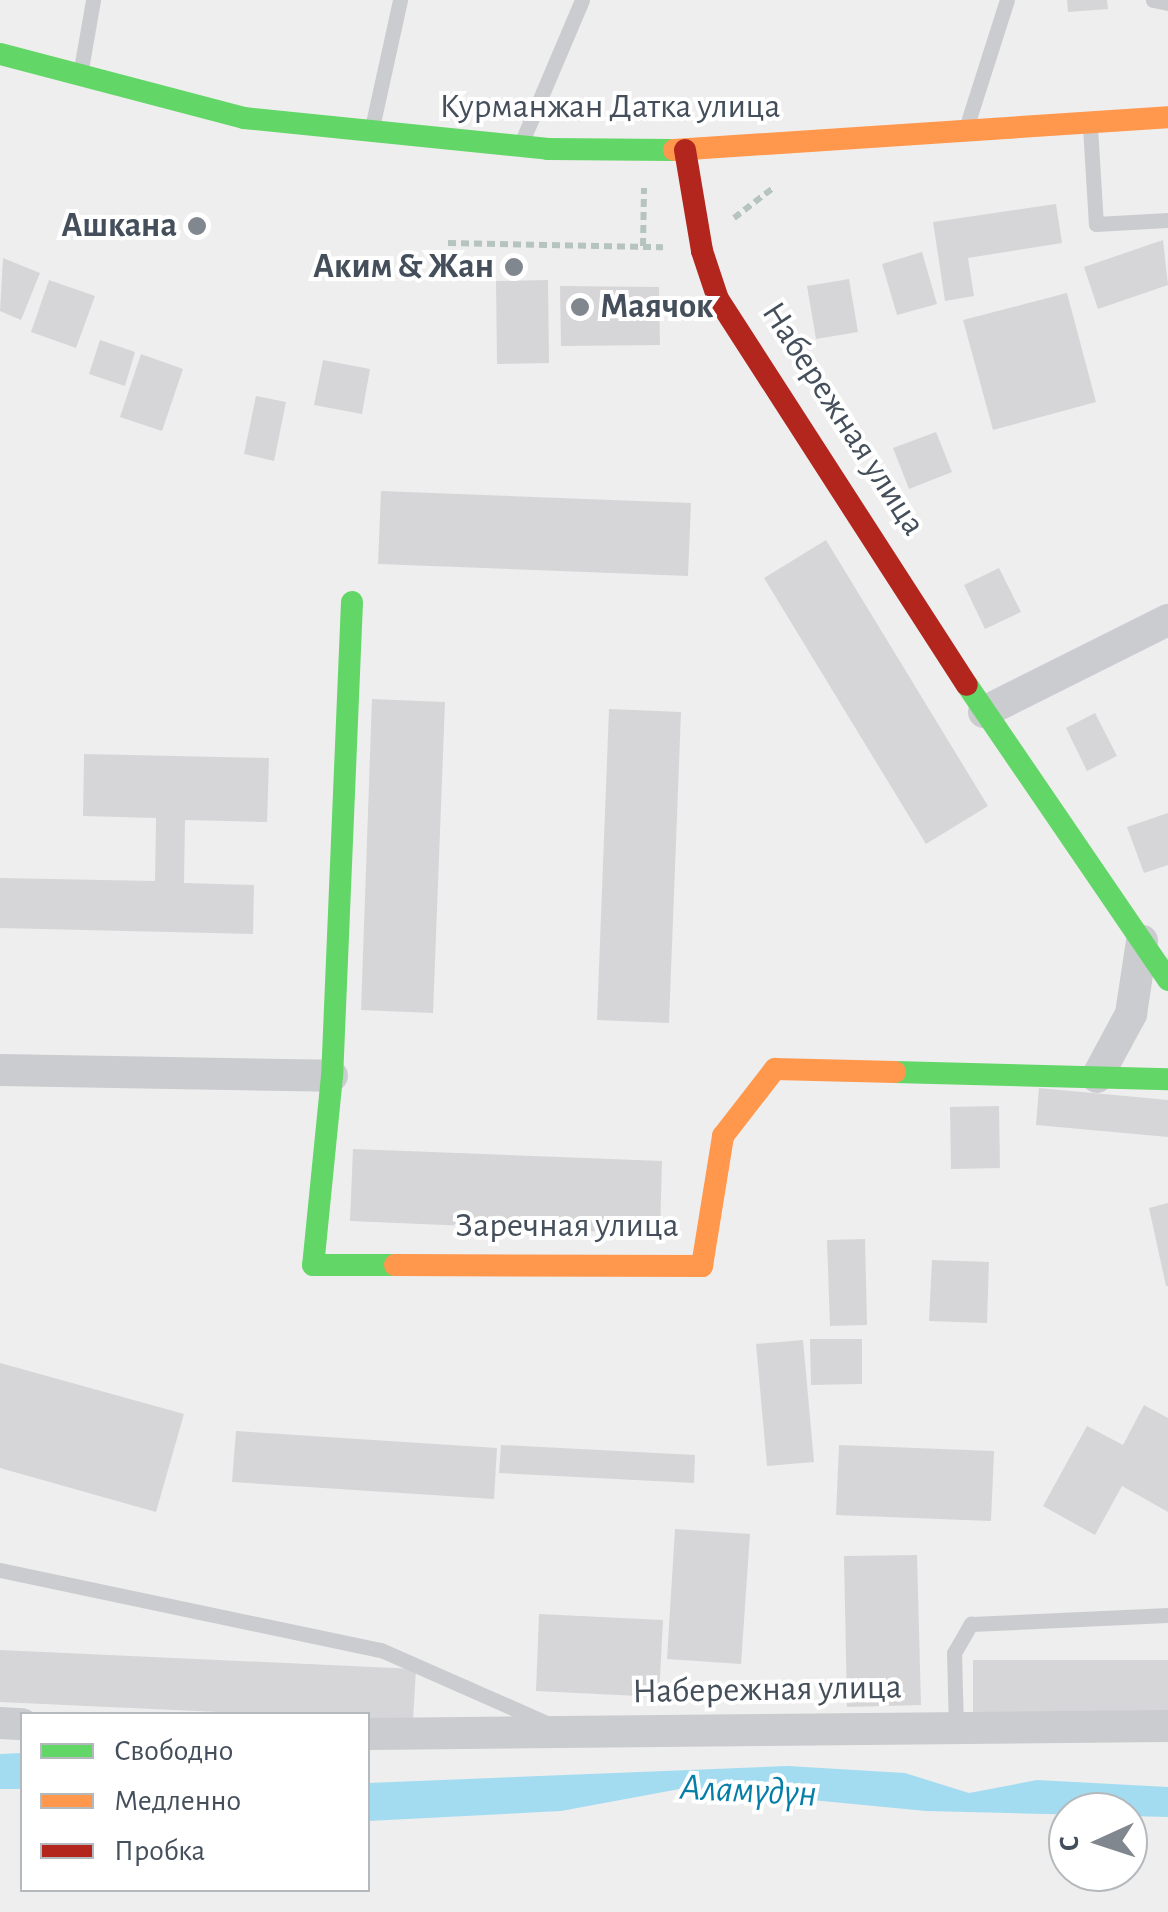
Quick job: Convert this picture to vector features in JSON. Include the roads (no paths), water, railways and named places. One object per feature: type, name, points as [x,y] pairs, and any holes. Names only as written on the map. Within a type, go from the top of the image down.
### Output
[{"type":"street","name":"Курманжан Датка улица","points":[[0,54],[244,118],[520,147],[686,150],[1168,117]]},
{"type":"street","name":"Набережная улица","points":[[686,150],[702,251],[718,298],[984,712],[1168,980]]},
{"type":"street","name":"Заречная улица","points":[[352,602],[332,1076],[313,1265],[702,1266],[723,1136],[775,1069],[1168,1079]]},
{"type":"street","points":[[984,712],[1168,620]]},
{"type":"street","points":[[1097,1077],[1131,1014],[1142,941]]},
{"type":"street","points":[[0,1070],[332,1076]]},
{"type":"street","name":"Набережная улица","points":[[370,1734],[1168,1726]]},
{"type":"lane","points":[[80,78],[93,0]]},
{"type":"lane","points":[[370,134],[400,0]]},
{"type":"lane","points":[[520,147],[582,0]]},
{"type":"lane","points":[[964,132],[1007,0]]},
{"type":"lane","points":[[1153,0],[1168,3]]},
{"type":"lane","points":[[1090,123],[1096,224],[1168,220]]},
{"type":"lane","points":[[0,1570],[381,1650],[523,1708],[563,1732]]},
{"type":"lane","points":[[956,1728],[954,1652],[971,1624],[1168,1615]]},
{"type":"water","points":[[20,1753],[20,1789],[0,1789],[0,1754]]},
{"type":"water","name":"Аламүдүн","points":[[788,1766],[905,1773],[969,1793],[1037,1780],[1168,1787],[1168,1817],[1148,1817],[1148,1792],[1048,1792],[1048,1814],[926,1811],[685,1788],[561,1811],[370,1821],[370,1783]]},
{"type":"place","name":"Ашкана","points":[[197,226]]},
{"type":"place","name":"Аким & Жан","points":[[514,267]]},
{"type":"place","name":"Маячок","points":[[580,307]]}]
